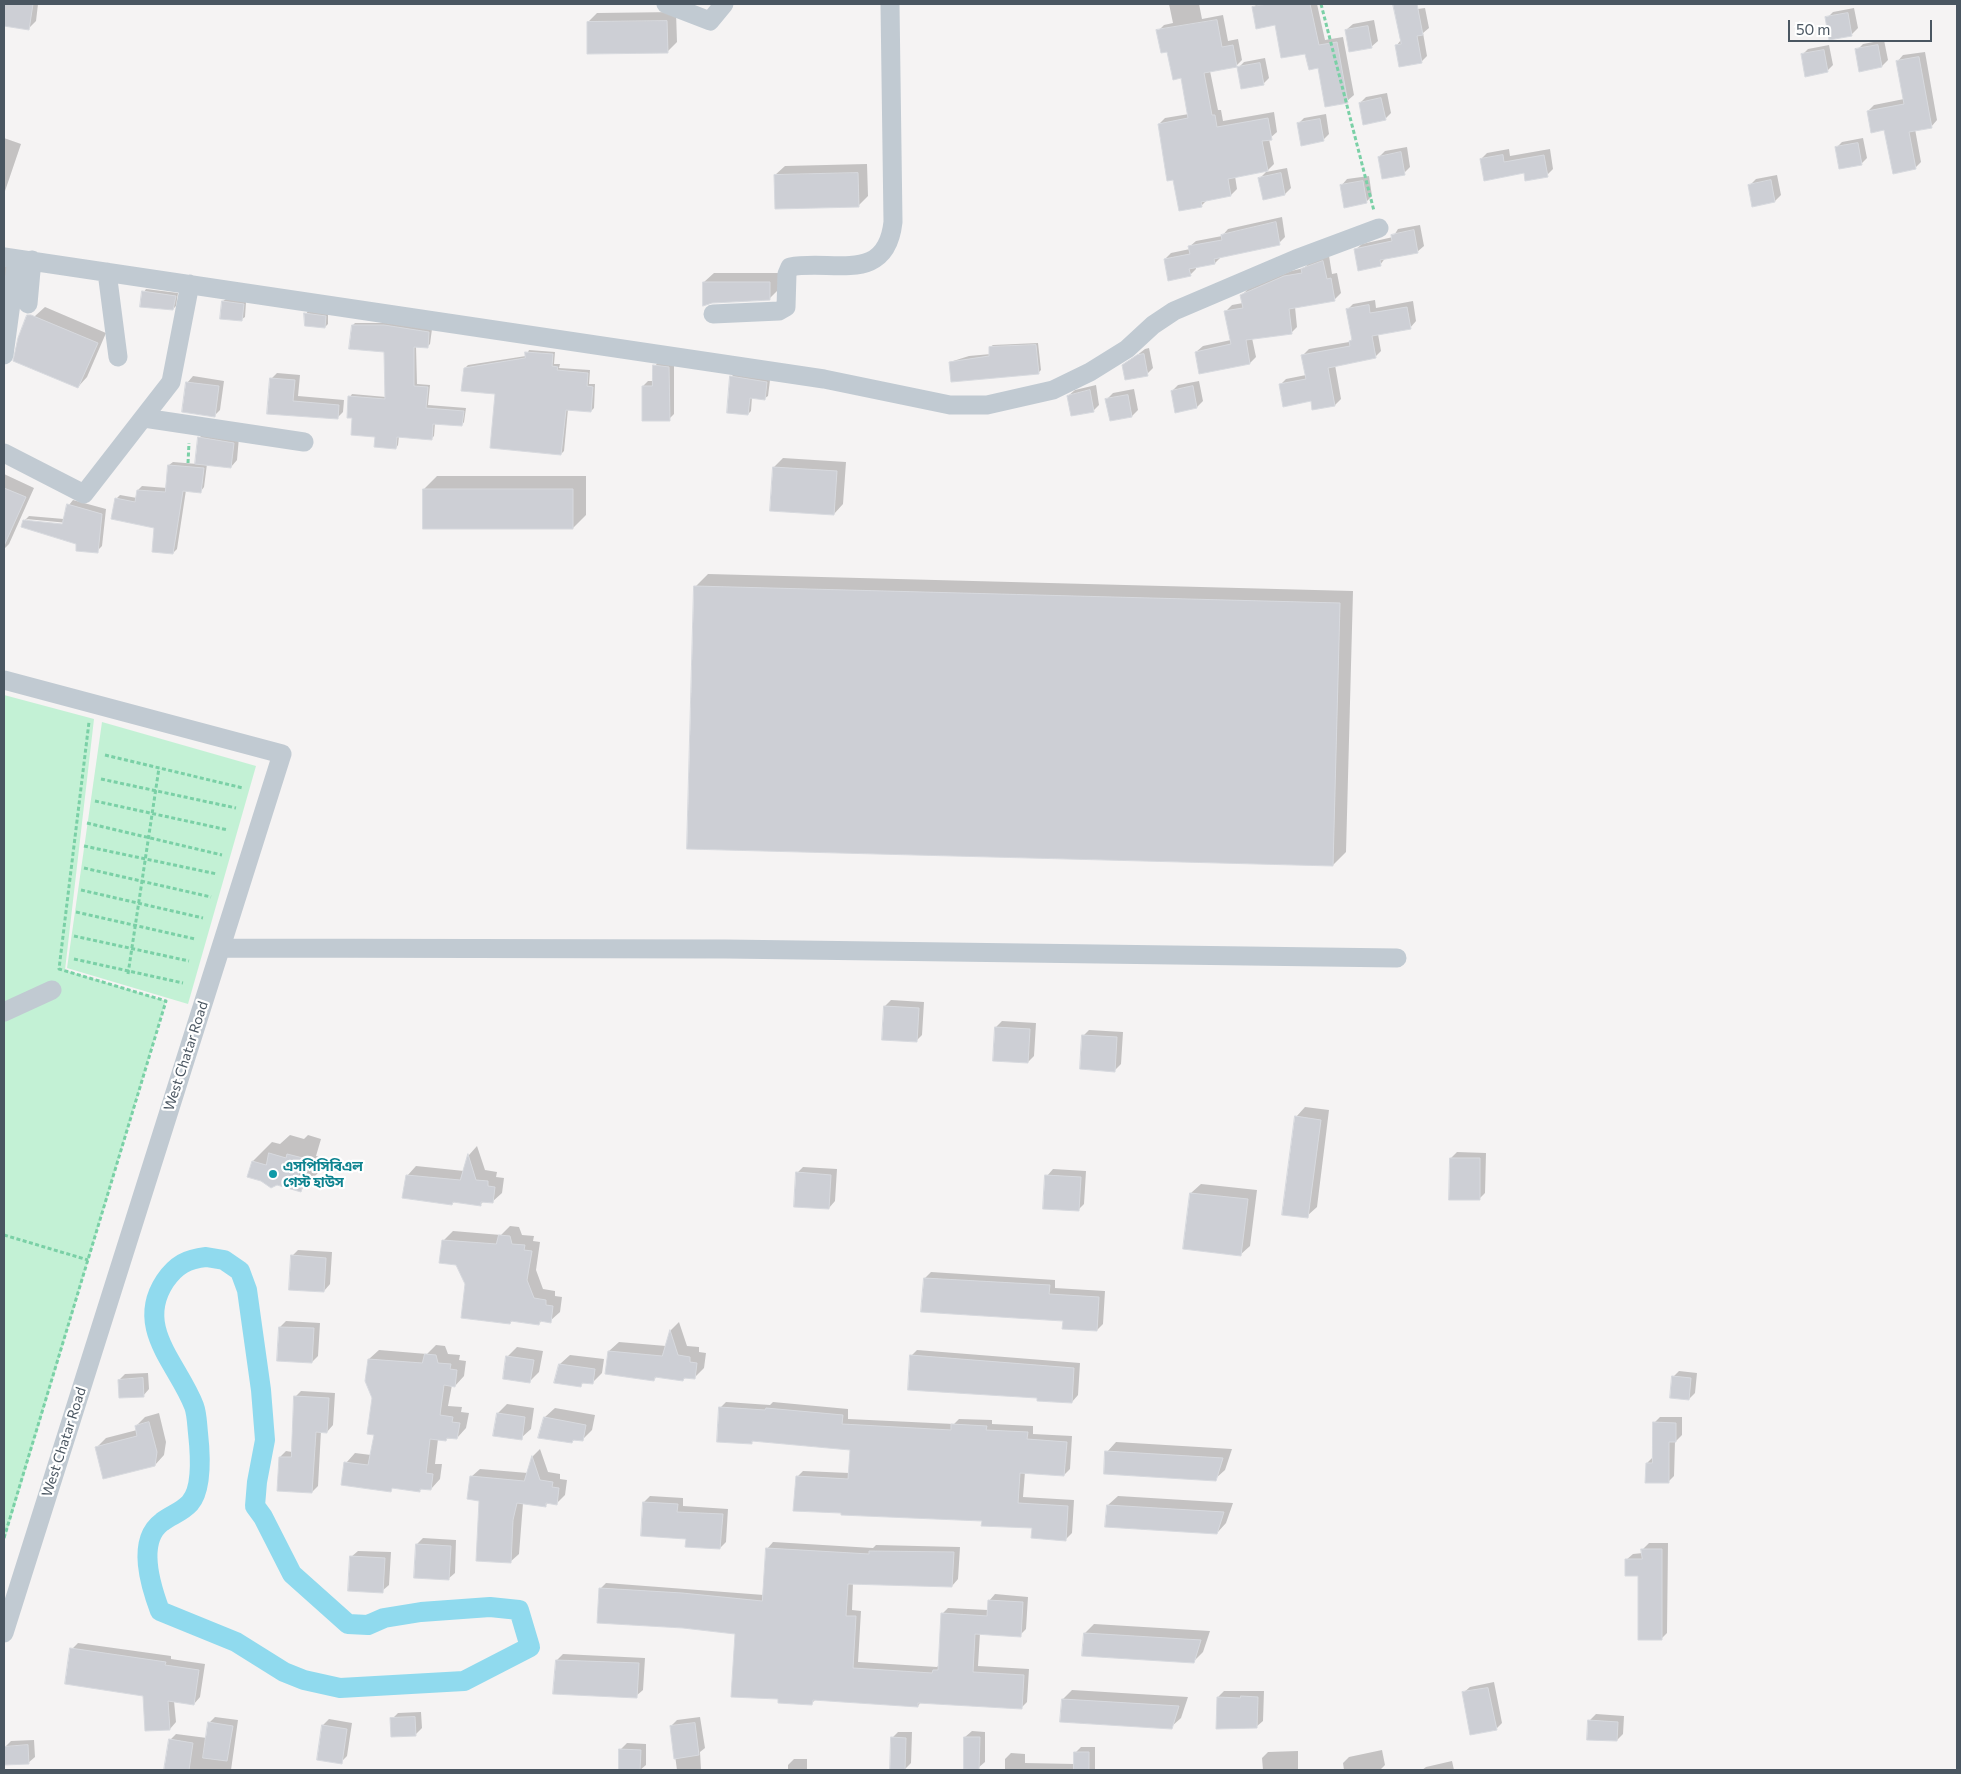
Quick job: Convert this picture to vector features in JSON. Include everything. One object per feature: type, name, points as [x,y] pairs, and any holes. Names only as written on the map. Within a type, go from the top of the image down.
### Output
[{"type":"street","points":[[666,4],[710,21],[724,4]]},
{"type":"street","points":[[713,314],[778,311],[786,307],[787,274],[790,267],[864,264],[883,253],[889,244],[893,222],[890,4]]},
{"type":"street","points":[[17,259],[824,379],[950,405],[987,405],[1053,390],[1090,372],[1127,349],[1153,325],[1174,311],[1296,258],[1378,228]]},
{"type":"street","points":[[17,259],[28,304]]},
{"type":"street","points":[[4,355],[17,259]]},
{"type":"street","points":[[107,272],[118,357]]},
{"type":"street","points":[[4,454],[84,494],[171,382],[190,284]]},
{"type":"street","points":[[144,418],[304,442]]},
{"type":"street","name":"West Chatar Road","points":[[4,680],[282,754],[4,1632]]},
{"type":"street","points":[[221,948],[716,949],[1397,958]]},
{"type":"street","points":[[4,1012],[52,990]]},
{"type":"path","points":[[1321,4],[1378,228]]},
{"type":"path","points":[[4,1538],[166,1000],[59,969],[89,722],[80,719]]},
{"type":"path","points":[[105,755],[243,788]]},
{"type":"path","points":[[128,972],[159,768]]},
{"type":"path","points":[[101,779],[236,808]]},
{"type":"path","points":[[95,802],[228,830]]},
{"type":"path","points":[[87,822],[222,855]]},
{"type":"path","points":[[84,846],[217,874]]},
{"type":"path","points":[[84,868],[211,896]]},
{"type":"path","points":[[81,890],[203,918]]},
{"type":"path","points":[[76,912],[195,939]]},
{"type":"path","points":[[74,936],[189,961]]},
{"type":"path","points":[[74,959],[184,983]]},
{"type":"path","points":[[4,1235],[88,1260]]},
{"type":"green space","points":[[4,695],[94,719],[65,970],[166,1001],[4,1542]]},
{"type":"green space","points":[[102,722],[256,766],[188,1004],[67,968]]},
{"type":"building","points":[[4,4],[33,4],[29,30],[4,26]]},
{"type":"building","points":[[1268,4],[1310,4],[1319,45],[1337,42],[1348,103],[1325,107],[1318,68],[1309,70],[1305,54],[1281,58],[1275,25],[1256,29],[1252,7]]},
{"type":"building","points":[[1393,4],[1417,4],[1423,35],[1417,36],[1422,63],[1399,67],[1395,45],[1401,44]]},
{"type":"building","points":[[1848,13],[1852,36],[1829,40],[1825,17]]},
{"type":"building","points":[[1217,20],[1222,47],[1233,45],[1237,67],[1204,73],[1212,115],[1215,115],[1217,127],[1268,118],[1272,140],[1262,141],[1268,171],[1228,179],[1231,196],[1201,202],[1202,207],[1179,211],[1173,180],[1167,181],[1158,124],[1188,118],[1181,78],[1173,80],[1167,52],[1161,53],[1156,30]]},
{"type":"building","points":[[667,21],[668,53],[587,54],[587,22]]},
{"type":"building","points":[[1368,26],[1372,48],[1349,52],[1345,30]]},
{"type":"building","points":[[1878,45],[1882,67],[1859,72],[1855,49]]},
{"type":"building","points":[[1824,50],[1828,72],[1805,77],[1801,54]]},
{"type":"building","points":[[1919,57],[1932,128],[1909,132],[1916,169],[1893,174],[1884,130],[1871,133],[1867,111],[1904,104],[1896,61]]},
{"type":"building","points":[[1260,63],[1264,85],[1241,89],[1237,67]]},
{"type":"building","points":[[1381,98],[1386,120],[1363,125],[1359,103]]},
{"type":"building","points":[[1320,119],[1324,141],[1301,146],[1297,123]]},
{"type":"building","points":[[1858,143],[1862,165],[1839,169],[1835,147]]},
{"type":"building","points":[[1401,152],[1405,175],[1382,179],[1378,157]]},
{"type":"building","points":[[1503,155],[1504,162],[1544,155],[1548,177],[1525,181],[1524,173],[1484,181],[1480,159]]},
{"type":"building","points":[[858,173],[859,207],[775,209],[774,175]]},
{"type":"building","points":[[1281,173],[1285,195],[1263,200],[1258,178]]},
{"type":"building","points":[[1771,180],[1775,202],[1752,207],[1748,185]]},
{"type":"building","points":[[1363,181],[1367,203],[1344,208],[1340,185]]},
{"type":"building","points":[[1276,222],[1280,245],[1214,259],[1215,264],[1189,269],[1191,276],[1168,281],[1164,259],[1190,254],[1188,246],[1222,240],[1221,235]]},
{"type":"building","points":[[1414,230],[1418,253],[1380,260],[1381,266],[1358,271],[1354,249],[1392,241],[1391,235]]},
{"type":"building","points":[[1323,261],[1327,279],[1331,278],[1335,301],[1289,309],[1292,334],[1246,340],[1250,364],[1199,374],[1195,352],[1231,344],[1224,311],[1243,308],[1240,295],[1284,276],[1302,273],[1301,269]]},
{"type":"building","points":[[703,282],[770,282],[770,300],[712,303],[703,306]]},
{"type":"building","points":[[142,291],[176,296],[173,310],[140,307]]},
{"type":"building","points":[[222,301],[244,304],[242,321],[220,319]]},
{"type":"building","points":[[1369,305],[1370,313],[1407,307],[1411,329],[1372,336],[1376,358],[1328,368],[1335,406],[1312,410],[1311,401],[1283,407],[1279,384],[1306,379],[1301,355],[1350,346],[1349,341],[1352,340],[1346,309]]},
{"type":"building","points":[[304,313],[326,316],[325,328],[305,326]]},
{"type":"building","points":[[27,315],[98,343],[78,388],[13,361],[18,338]]},
{"type":"building","points":[[352,325],[384,325],[429,332],[428,348],[414,347],[414,386],[428,387],[426,408],[464,411],[462,426],[433,424],[432,440],[397,437],[396,449],[374,447],[375,437],[351,435],[352,418],[347,418],[348,396],[385,399],[384,352],[349,349]]},
{"type":"building","points":[[1036,345],[1039,374],[951,382],[949,362],[989,356],[989,347]]},
{"type":"building","points":[[525,352],[553,354],[552,366],[558,367],[557,370],[588,373],[587,386],[593,387],[591,412],[566,410],[561,455],[490,448],[495,394],[461,391],[464,368],[525,358]]},
{"type":"building","points":[[1144,354],[1148,376],[1125,380],[1122,365],[1137,355]]},
{"type":"building","points":[[653,365],[669,367],[670,421],[642,421],[642,386],[652,386]]},
{"type":"building","points":[[730,376],[767,382],[765,400],[750,398],[748,415],[727,413]]},
{"type":"building","points":[[270,378],[295,380],[293,401],[339,405],[338,419],[267,414]]},
{"type":"building","points":[[186,382],[219,386],[215,417],[182,412]]},
{"type":"building","points":[[1193,386],[1197,408],[1175,413],[1171,391]]},
{"type":"building","points":[[1090,390],[1094,412],[1071,416],[1067,396]]},
{"type":"building","points":[[1128,395],[1132,417],[1110,421],[1105,399]]},
{"type":"building","points":[[198,437],[234,443],[231,468],[195,464]]},
{"type":"building","points":[[168,465],[204,468],[201,493],[183,491],[173,554],[152,552],[154,528],[111,519],[115,498],[135,502],[137,490],[165,492]]},
{"type":"building","points":[[773,467],[837,471],[834,515],[770,511]]},
{"type":"building","points":[[4,488],[26,497],[4,546]]},
{"type":"building","points":[[423,489],[573,489],[573,529],[423,529]]},
{"type":"building","points":[[67,504],[102,514],[98,553],[76,551],[76,544],[21,527],[23,520],[62,524]]},
{"type":"building","points":[[694,586],[1340,603],[1333,866],[687,849]]},
{"type":"building","points":[[884,1006],[919,1008],[917,1042],[882,1040]]},
{"type":"building","points":[[995,1027],[1030,1029],[1028,1063],[993,1061]]},
{"type":"building","points":[[1082,1035],[1117,1037],[1115,1072],[1080,1069]]},
{"type":"building","points":[[1295,1116],[1321,1120],[1308,1218],[1282,1215]]},
{"type":"building","name":"এসপিসিবিএল গেস্ট হাউস","points":[[269,1153],[286,1158],[287,1154],[303,1158],[298,1175],[305,1178],[301,1192],[277,1185],[271,1188],[261,1181],[247,1177],[252,1161],[266,1165]]},
{"type":"building","points":[[468,1154],[476,1180],[488,1181],[488,1186],[495,1187],[493,1203],[481,1202],[481,1206],[453,1202],[452,1205],[402,1198],[406,1175],[460,1180]]},
{"type":"building","points":[[1450,1158],[1480,1158],[1480,1200],[1449,1200]]},
{"type":"building","points":[[796,1172],[831,1175],[829,1209],[794,1207]]},
{"type":"building","points":[[1045,1175],[1081,1177],[1079,1211],[1043,1209]]},
{"type":"building","points":[[1190,1193],[1248,1199],[1241,1256],[1183,1249]]},
{"type":"building","points":[[499,1235],[510,1236],[512,1244],[525,1245],[524,1250],[532,1251],[527,1280],[534,1298],[546,1300],[546,1305],[553,1306],[551,1323],[540,1321],[539,1325],[511,1321],[510,1324],[461,1318],[465,1284],[456,1265],[439,1263],[442,1240],[496,1244]]},
{"type":"building","points":[[291,1255],[326,1258],[324,1292],[289,1290]]},
{"type":"building","points":[[924,1278],[1050,1285],[1049,1294],[1099,1297],[1097,1331],[1062,1329],[1063,1321],[921,1312]]},
{"type":"building","points":[[279,1327],[314,1328],[312,1363],[277,1361]]},
{"type":"building","points":[[670,1330],[678,1355],[690,1357],[690,1362],[697,1363],[695,1379],[684,1378],[683,1381],[655,1377],[654,1381],[605,1374],[608,1351],[662,1356]]},
{"type":"building","points":[[425,1354],[436,1355],[438,1363],[451,1364],[450,1369],[457,1370],[455,1387],[444,1385],[440,1415],[453,1417],[452,1422],[460,1423],[457,1439],[447,1438],[446,1441],[430,1439],[426,1473],[433,1474],[431,1490],[420,1489],[420,1492],[392,1488],[391,1492],[341,1485],[344,1462],[368,1465],[374,1435],[367,1434],[372,1398],[365,1381],[368,1359],[422,1363]]},
{"type":"building","points":[[910,1355],[1074,1368],[1072,1403],[1037,1401],[1037,1398],[908,1390]]},
{"type":"building","points":[[506,1356],[534,1360],[530,1383],[503,1379]]},
{"type":"building","points":[[559,1364],[595,1369],[593,1384],[582,1383],[581,1387],[554,1383]]},
{"type":"building","points":[[1672,1376],[1691,1378],[1689,1400],[1670,1398]]},
{"type":"building","points":[[143,1378],[144,1397],[119,1398],[118,1380]]},
{"type":"building","points":[[294,1396],[329,1398],[327,1433],[316,1432],[312,1493],[277,1491],[279,1457],[291,1457]]},
{"type":"building","points":[[719,1407],[765,1410],[766,1408],[843,1415],[842,1424],[951,1430],[951,1424],[987,1426],[986,1430],[1028,1432],[1027,1439],[1067,1442],[1064,1476],[1020,1473],[1018,1503],[1068,1506],[1066,1541],[1031,1538],[1032,1528],[981,1526],[982,1521],[793,1511],[796,1476],[848,1479],[850,1450],[752,1441],[752,1444],[717,1442]]},
{"type":"building","points":[[497,1413],[525,1417],[522,1440],[493,1436]]},
{"type":"building","points":[[544,1417],[586,1425],[583,1441],[573,1440],[572,1443],[538,1438]]},
{"type":"building","points":[[149,1422],[157,1452],[155,1466],[103,1479],[95,1447],[137,1436],[135,1426]]},
{"type":"building","points":[[1653,1422],[1676,1423],[1676,1442],[1669,1442],[1669,1483],[1645,1483],[1646,1463],[1652,1463]]},
{"type":"building","points":[[1105,1451],[1223,1458],[1216,1481],[1104,1474]]},
{"type":"building","points":[[532,1456],[540,1480],[553,1482],[552,1487],[559,1488],[557,1505],[546,1503],[546,1507],[517,1503],[513,1520],[511,1563],[476,1561],[479,1501],[467,1499],[470,1476],[524,1481]]},
{"type":"building","points":[[643,1502],[678,1504],[677,1512],[723,1514],[720,1549],[685,1547],[686,1539],[641,1536]]},
{"type":"building","points":[[1107,1505],[1224,1512],[1217,1534],[1105,1527]]},
{"type":"building","points":[[416,1544],[451,1546],[449,1580],[414,1578]]},
{"type":"building","points":[[766,1548],[869,1554],[869,1551],[954,1552],[952,1587],[848,1584],[846,1616],[856,1616],[853,1668],[932,1673],[933,1670],[938,1670],[941,1613],[987,1616],[988,1600],[1023,1602],[1021,1637],[975,1634],[973,1672],[1024,1675],[1022,1709],[918,1703],[918,1707],[813,1700],[812,1705],[778,1703],[778,1699],[731,1697],[735,1634],[683,1628],[597,1623],[599,1588],[682,1593],[762,1601]]},
{"type":"building","points":[[1641,1549],[1662,1549],[1662,1640],[1638,1640],[1638,1576],[1625,1576],[1625,1559],[1642,1559]]},
{"type":"building","points":[[350,1556],[385,1558],[383,1593],[348,1591]]},
{"type":"building","points":[[1084,1633],[1201,1640],[1194,1663],[1082,1656]]},
{"type":"building","points":[[70,1648],[166,1662],[165,1665],[199,1670],[194,1705],[168,1701],[170,1730],[145,1731],[143,1696],[65,1684]]},
{"type":"building","points":[[556,1660],[639,1663],[637,1698],[553,1694]]},
{"type":"building","points":[[1488,1688],[1497,1730],[1470,1735],[1462,1692]]},
{"type":"building","points":[[1241,1696],[1258,1697],[1257,1728],[1216,1729],[1217,1697],[1240,1698]]},
{"type":"building","points":[[1062,1699],[1179,1706],[1172,1729],[1060,1722]]},
{"type":"building","points":[[415,1717],[416,1736],[391,1737],[390,1718]]},
{"type":"building","points":[[1588,1720],[1618,1722],[1617,1741],[1587,1740]]},
{"type":"building","points":[[208,1722],[233,1726],[227,1761],[203,1758]]},
{"type":"building","points":[[695,1723],[699,1755],[674,1759],[670,1726]]},
{"type":"building","points":[[322,1725],[347,1729],[342,1764],[317,1760]]},
{"type":"building","points":[[891,1737],[906,1738],[905,1770],[890,1770]]},
{"type":"building","points":[[964,1737],[980,1737],[979,1770],[964,1769]]},
{"type":"building","points":[[169,1739],[193,1743],[189,1770],[164,1770]]},
{"type":"building","points":[[28,1745],[29,1764],[4,1765],[4,1747]]},
{"type":"building","points":[[619,1749],[641,1750],[640,1770],[619,1770]]},
{"type":"building","points":[[1074,1752],[1089,1752],[1089,1770],[1074,1770]]},
{"type":"waterway","points":[[206,1257],[224,1260],[240,1271],[247,1290],[261,1390],[265,1440],[257,1482],[255,1506],[263,1517],[292,1574],[348,1624],[368,1625],[384,1618],[421,1612],[490,1607],[519,1610],[530,1647],[464,1681],[340,1688],[304,1680],[284,1672],[236,1642],[160,1611],[148,1565],[149,1541],[154,1530],[162,1522],[184,1509],[190,1503],[197,1488],[200,1459],[195,1409],[187,1390],[162,1345],[156,1330],[154,1314],[157,1298],[169,1275],[182,1264],[193,1259],[206,1257]]},
{"type":"place","name":"এসপিসিবিএল গেস্ট হাউস","points":[[273,1174]]}]
